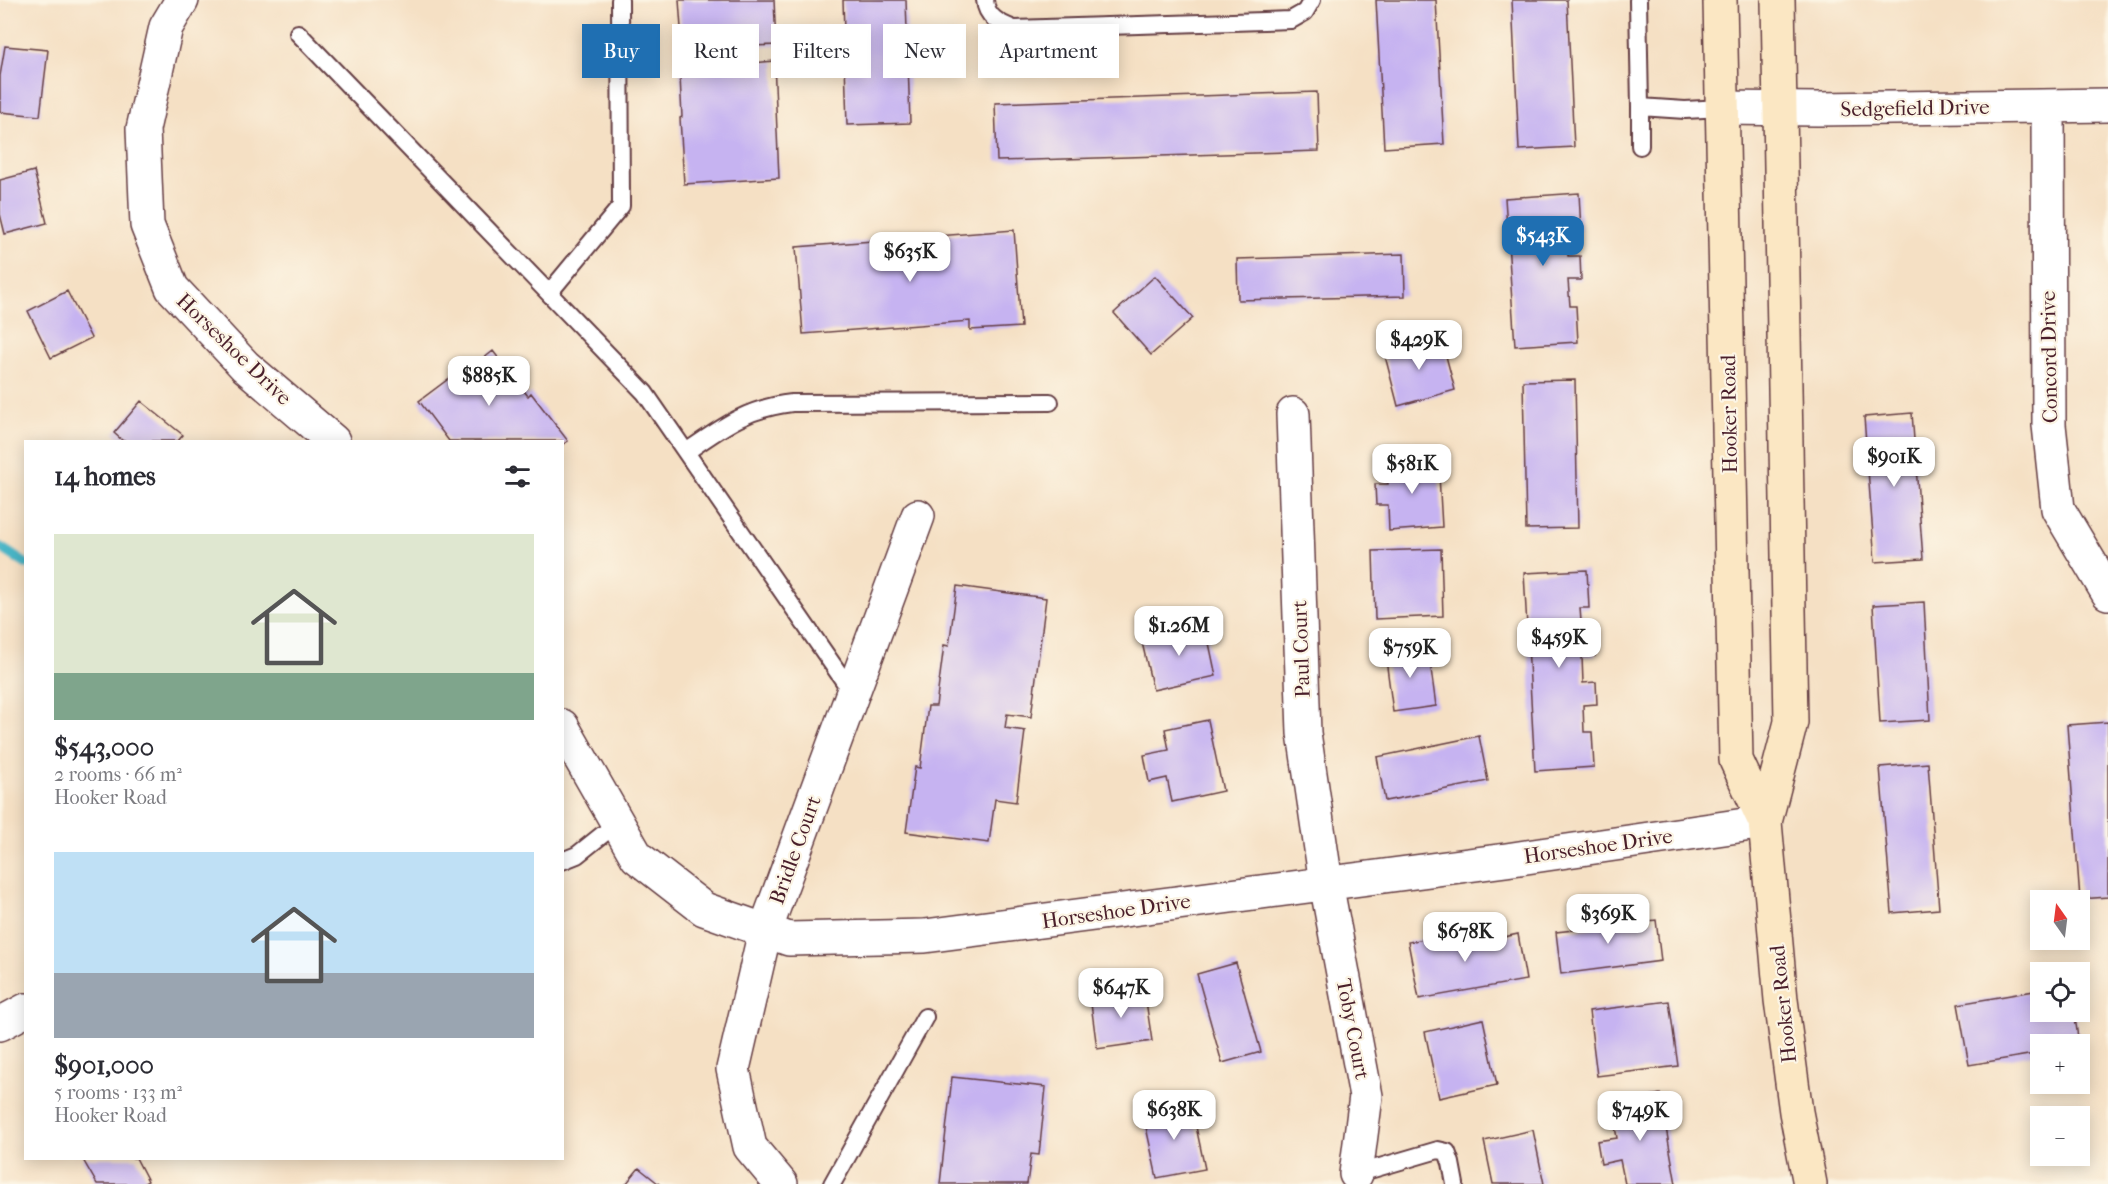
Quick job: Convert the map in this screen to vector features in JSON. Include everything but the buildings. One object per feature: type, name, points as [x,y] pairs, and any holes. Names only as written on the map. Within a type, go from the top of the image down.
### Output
[{"type":"main road","name":"Hooker Road","points":[[1720,0],[1736,760],[1765,822]]},
{"type":"main road","name":"Hooker Road","points":[[1778,0],[1791,722],[1765,822],[1781,1000],[1796,1112],[1810,1184]]},
{"type":"street","name":"Horseshoe Drive","points":[[182,0],[166,27],[143,129],[147,225],[172,288],[245,366],[332,440]]},
{"type":"street","name":"Sedgefield Drive","points":[[1722,108],[1781,110],[2108,105]]},
{"type":"street","name":"Concord Drive","points":[[2048,107],[2049,425],[2058,509],[2108,593]]},
{"type":"street","name":"Paul Court","points":[[1293,414],[1304,733],[1326,884]]},
{"type":"street","name":"Bridle Court","points":[[781,1184],[750,1147],[733,1069],[765,931],[918,516]]},
{"type":"street","name":"Horseshoe Drive","points":[[564,730],[636,857],[704,909],[789,939],[925,936],[1326,884],[1765,822]]},
{"type":"street","name":"Toby Court","points":[[1326,884],[1366,1096],[1356,1174]]},
{"type":"street","points":[[0,1024],[24,1011]]},
{"type":"lane","points":[[549,294],[621,206],[620,0]]},
{"type":"lane","points":[[985,0],[985,5],[996,22],[1014,29],[1291,20],[1305,12],[1312,0]]},
{"type":"lane","points":[[1638,0],[1640,146]]},
{"type":"lane","points":[[298,33],[645,393],[853,694]]},
{"type":"lane","points":[[1640,107],[1685,110],[1722,108]]},
{"type":"lane","points":[[686,452],[720,428],[747,413],[769,405],[1050,402]]},
{"type":"lane","points":[[564,860],[577,855],[617,823]]},
{"type":"lane","points":[[832,1184],[926,1017]]},
{"type":"lane","points":[[1356,1174],[1438,1150],[1447,1152],[1455,1184]]},
{"type":"waterway","points":[[0,547],[24,563]]}]
